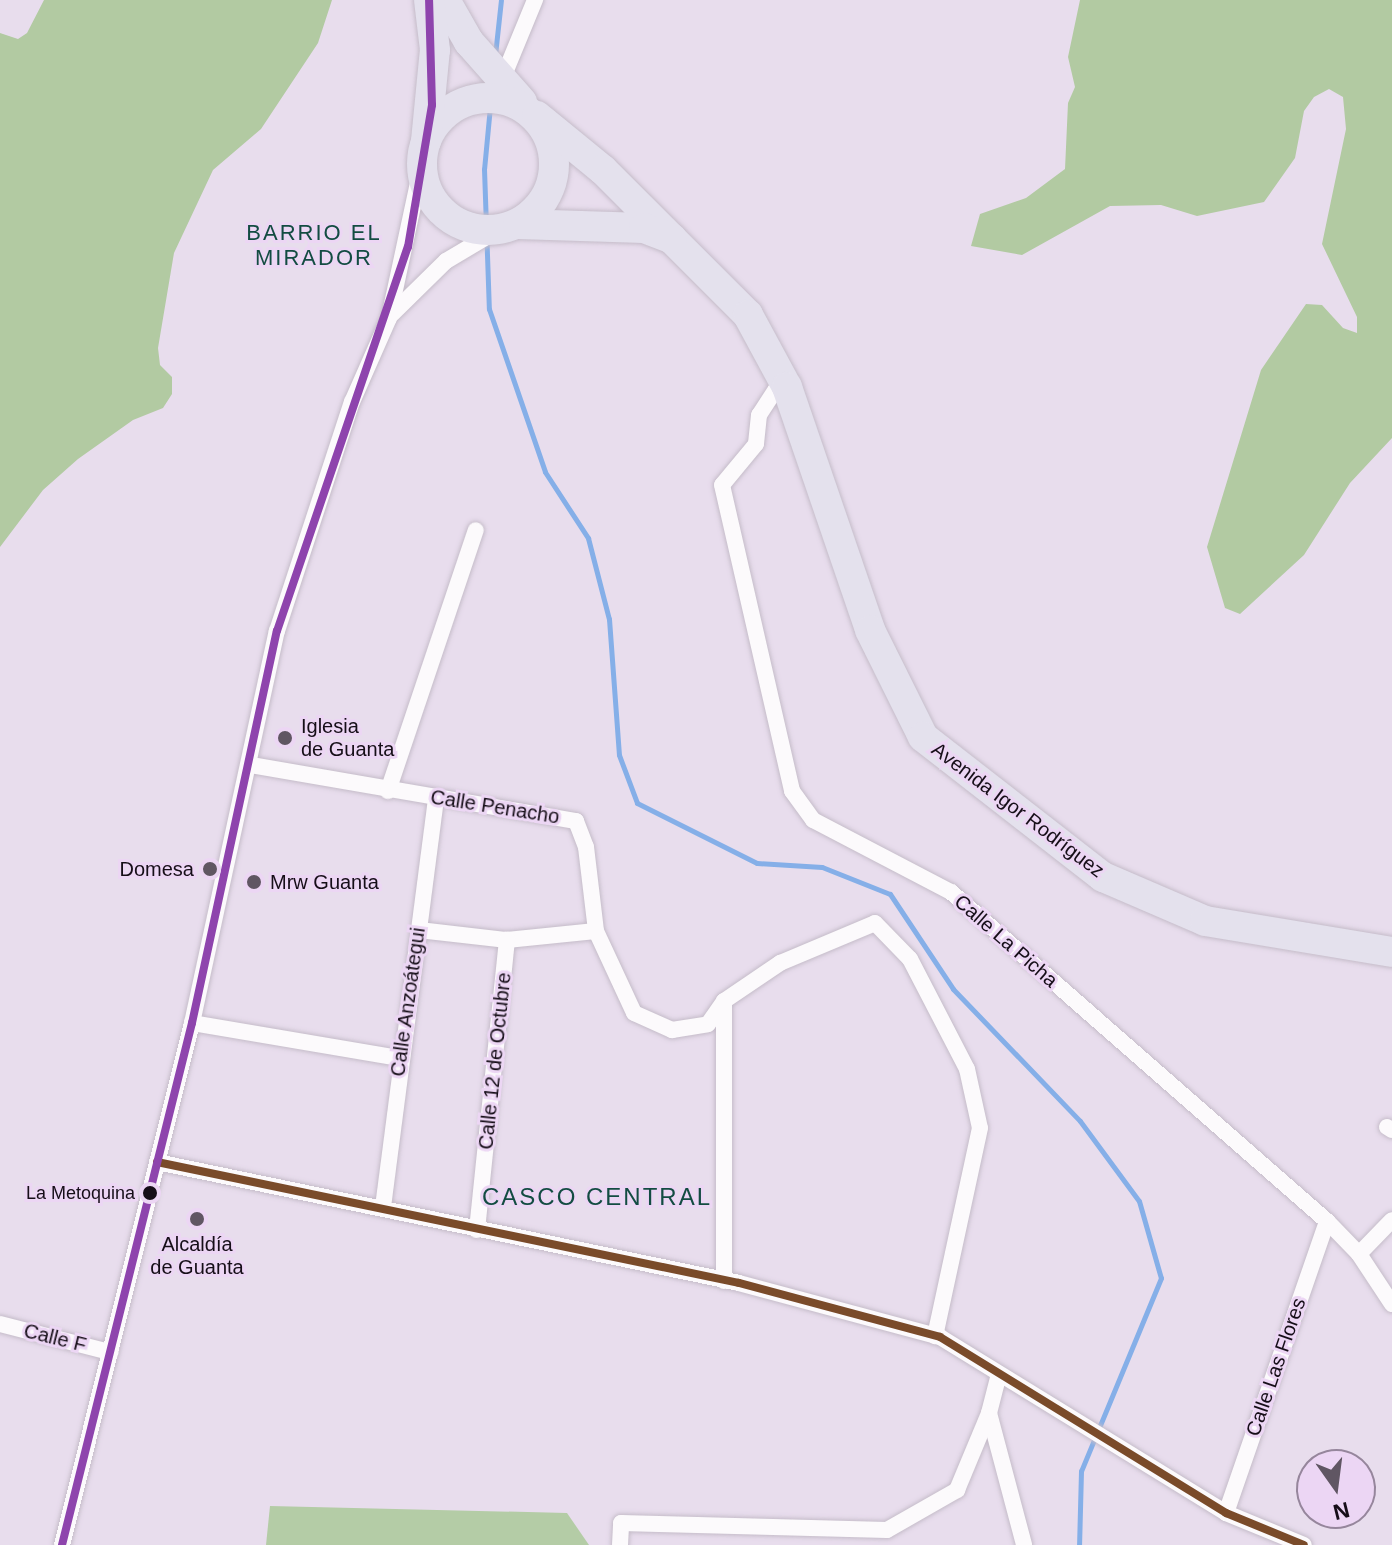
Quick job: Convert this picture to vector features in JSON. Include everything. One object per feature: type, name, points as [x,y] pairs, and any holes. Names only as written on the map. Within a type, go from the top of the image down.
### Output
[{"type":"highway","points":[[429,0],[435,50],[423,160],[433,202],[460,225],[509,227],[552,185],[553,161],[445,0]]},
{"type":"highway","points":[[423,160],[428,135],[440,120],[506,95]]},
{"type":"highway","name":"Avenida Igor Rodríguez","points":[[506,95],[701,263]]},
{"type":"highway","name":"Avenida Igor Rodríguez","points":[[509,227],[644,228],[678,241],[748,315],[787,387],[870,630],[923,737],[1103,877],[1205,921],[1392,952]]},
{"type":"street","points":[[506,95],[535,0]]},
{"type":"street","points":[[62,1545],[192,1023],[251,765],[277,631],[352,402],[389,318],[423,160]]},
{"type":"street","points":[[389,318],[422,282],[509,227]]},
{"type":"street","name":"Calle La Picha","points":[[787,387],[776,389],[759,415],[756,444],[722,485],[792,791],[813,820],[951,892],[1327,1221],[1359,1254],[1392,1304]]},
{"type":"street","points":[[388,791],[476,530]]},
{"type":"street","name":"Calle Penacho","points":[[251,765],[576,821],[586,847],[596,931],[634,1013],[672,1030],[708,1024],[724,1001],[780,963],[875,923],[910,959],[967,1069],[980,1128],[935,1336]]},
{"type":"street","name":"Calle Anzoátegui","points":[[383,1207],[399,1058],[436,799]]},
{"type":"street","points":[[419,930],[507,940],[596,931]]},
{"type":"street","name":"Calle 12 de Octubre","points":[[477,1230],[507,940]]},
{"type":"street","points":[[724,1001],[724,1281]]},
{"type":"street","points":[[192,1023],[399,1058]]},
{"type":"street","points":[[157,1162],[724,1281],[935,1336],[1058,1407],[1226,1513],[1304,1545]]},
{"type":"street","points":[[1359,1254],[1392,1220]]},
{"type":"street","name":"Calle Las Flores","points":[[1226,1513],[1327,1221]]},
{"type":"street","name":"Calle F","points":[[0,1324],[110,1352]]},
{"type":"street","points":[[620,1545],[621,1523],[806,1538],[887,1530],[957,1490],[989,1413],[999,1374]]},
{"type":"street","points":[[989,1413],[1024,1545]]},
{"type":"green space","points":[[44,0],[332,0],[318,43],[261,129],[213,170],[174,253],[158,348],[160,365],[172,377],[172,394],[163,408],[133,420],[78,459],[43,490],[0,547],[0,33],[18,39],[27,33]]},
{"type":"green space","points":[[1080,0],[1392,0],[1392,438],[1350,483],[1304,555],[1240,614],[1225,608],[1207,547],[1261,370],[1306,304],[1322,305],[1343,328],[1357,333],[1357,317],[1322,244],[1346,129],[1343,97],[1329,89],[1314,97],[1304,111],[1295,158],[1264,202],[1197,216],[1161,205],[1110,206],[1022,255],[971,246],[980,214],[1026,198],[1065,169],[1068,103],[1075,87],[1068,57]]},
{"type":"green space","points":[[270,1506],[567,1513],[589,1545],[266,1545]]},
{"type":"waterway","points":[[495,55],[501,0]]},
{"type":"waterway","points":[[492,85],[484,169],[489,309],[545,472],[588,538],[609,619],[619,755],[637,803],[757,863],[822,867],[890,894],[953,989],[1080,1121],[1139,1201],[1161,1278],[1081,1471],[1079,1545]]},
{"type":"transit line","points":[[62,1545],[192,1023],[277,631],[408,247],[432,105],[429,0]]},
{"type":"transit line","points":[[157,1162],[739,1283],[940,1337],[1226,1513],[1304,1545]]},
{"type":"place","name":"Iglesia de Guanta","points":[[285,738]]},
{"type":"place","name":"Domesa","points":[[210,869]]},
{"type":"place","name":"Mrw Guanta","points":[[254,882]]},
{"type":"place","name":"La Metoquina","points":[[150,1193]]},
{"type":"place","name":"Alcaldía de Guanta","points":[[197,1219]]},
{"type":"district","name":"BARRIO EL MIRADOR","points":[[314,244]]},
{"type":"district","name":"CASCO CENTRAL","points":[[597,1197]]}]
